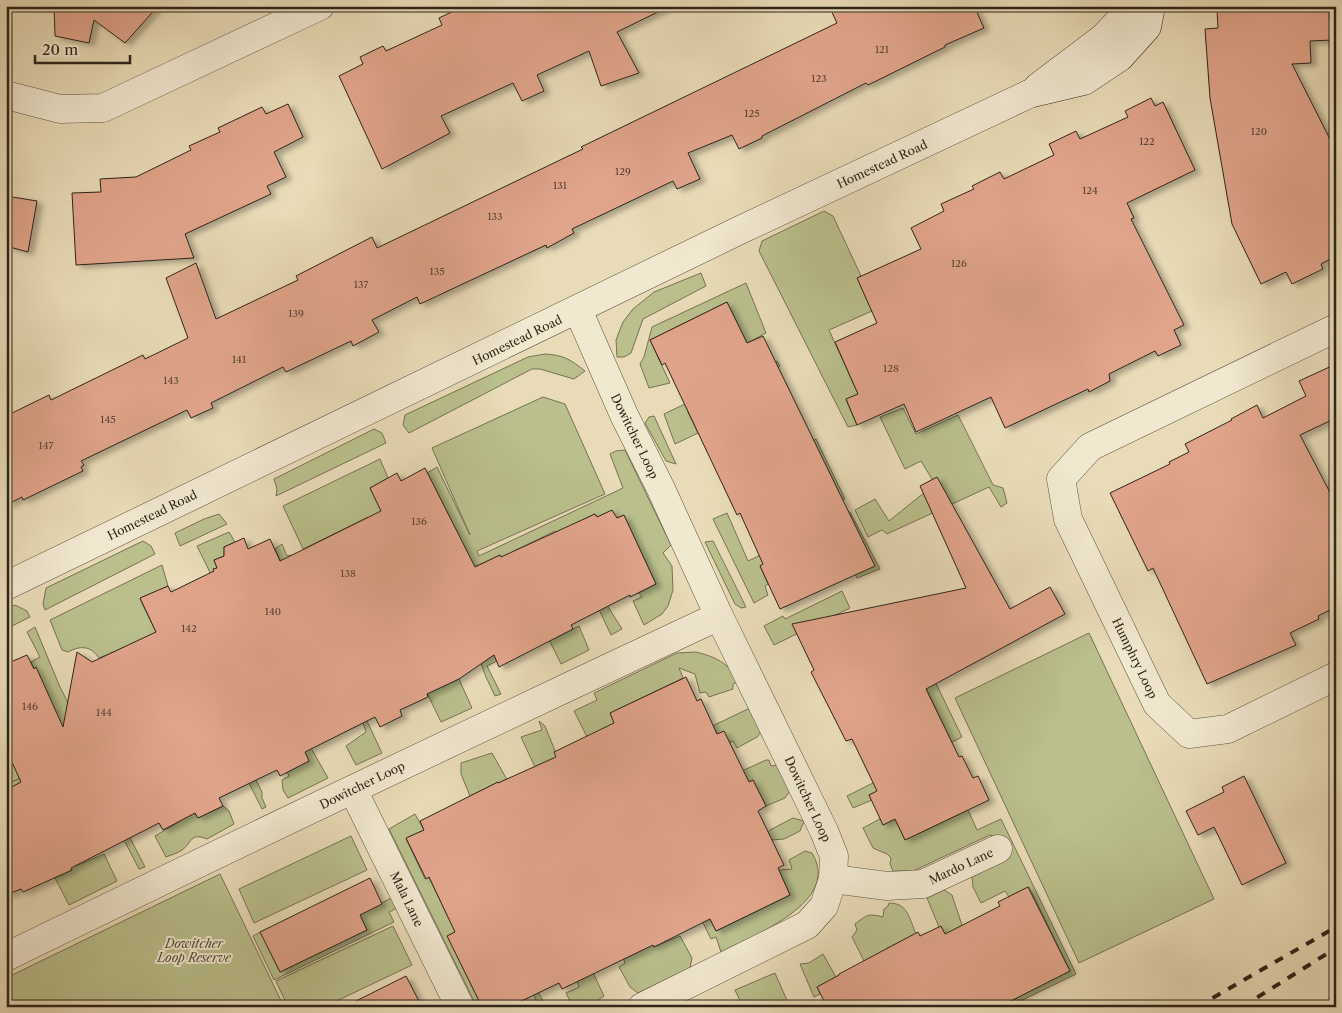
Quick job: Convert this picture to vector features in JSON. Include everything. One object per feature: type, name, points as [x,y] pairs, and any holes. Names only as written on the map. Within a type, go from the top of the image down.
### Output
[{"type":"street","points":[[6,95],[60,108],[102,108],[320,6]]},
{"type":"street","name":"Homestead Road","points":[[6,586],[738,231],[1029,94],[1103,38],[1128,12],[1129,6]]},
{"type":"street","name":"Homestead Road","points":[[1029,94],[1084,81],[1120,57],[1147,27],[1151,6]]},
{"type":"street","name":"Dowitcher Loop","points":[[578,310],[604,372],[677,522],[719,616],[824,831],[834,856],[833,879],[824,906],[807,925],[642,1007]]},
{"type":"street","name":"Humphry Loop","points":[[1336,328],[1090,447],[1062,479],[1068,519],[1157,704],[1189,734],[1228,729],[1336,676]]},
{"type":"street","name":"Dowitcher Loop","points":[[6,957],[203,860],[719,616]]},
{"type":"street","name":"Mala Lane","points":[[353,790],[460,1007]]},
{"type":"street","name":"Mardo Lane","points":[[833,879],[887,886],[923,884],[998,849]]},
{"type":"green space","points":[[824,211],[833,216],[861,276],[857,278],[872,311],[829,330],[858,394],[846,400],[857,425],[848,427],[759,251],[762,241]]},
{"type":"green space","points":[[701,273],[706,286],[643,319],[631,353],[624,357],[617,357],[616,340],[623,322],[633,309],[654,292]]},
{"type":"green space","points":[[746,283],[766,333],[749,342],[761,368],[777,361],[780,366],[688,412],[698,433],[675,444],[664,414],[744,376],[746,341],[727,302],[650,340],[670,383],[649,388],[640,364],[644,357],[652,327]]},
{"type":"green space","points":[[545,354],[567,359],[585,371],[574,379],[540,369],[532,369],[409,433],[403,425],[405,415],[528,357]]},
{"type":"green space","points":[[543,397],[565,404],[605,494],[477,551],[479,556],[623,488],[610,454],[625,450],[671,545],[663,553],[672,566],[673,590],[668,606],[662,614],[644,625],[633,601],[642,597],[639,593],[656,584],[624,516],[617,518],[597,517],[595,514],[574,524],[605,602],[622,629],[611,635],[587,584],[582,586],[555,531],[512,552],[554,639],[579,626],[589,650],[561,664],[535,611],[528,614],[500,555],[457,575],[497,661],[487,666],[501,694],[495,696],[479,658],[431,692],[459,679],[472,708],[441,722],[416,670],[366,719],[382,753],[356,765],[346,746],[366,732],[363,723],[311,748],[328,778],[288,798],[283,790],[282,780],[289,776],[287,772],[309,761],[300,742],[256,780],[266,807],[262,809],[233,751],[193,809],[198,818],[223,806],[229,811],[234,824],[207,839],[201,837],[194,838],[182,850],[166,857],[155,836],[182,820],[118,814],[145,867],[139,869],[120,832],[38,782],[76,866],[104,854],[117,881],[69,905],[55,878],[72,870],[56,836],[23,781],[6,790],[6,785],[23,777],[6,784],[6,749],[68,740],[31,662],[40,657],[27,632],[35,627],[60,687],[88,742],[125,647],[99,658],[93,651],[85,648],[77,648],[68,652],[62,650],[50,620],[162,565],[168,586],[140,599],[185,692],[256,666],[197,546],[229,532],[235,542],[224,547],[224,556],[214,560],[217,568],[214,569],[289,580],[275,549],[282,544],[287,556],[291,555],[329,632],[404,591],[368,517],[303,549],[283,506],[380,459],[388,478],[370,488],[416,580],[468,554],[427,473],[437,467],[470,535],[432,448]]},
{"type":"green space","points":[[903,408],[916,434],[958,415],[993,485],[1003,488],[1007,503],[1001,507],[989,487],[887,534],[882,530],[868,537],[855,510],[875,499],[889,521],[935,484],[921,461],[905,469],[880,417]]},
{"type":"green space","points":[[654,416],[676,464],[666,461],[645,423],[649,417]]},
{"type":"green space","points":[[374,429],[382,433],[386,443],[276,496],[277,489],[274,479]]},
{"type":"green space","points":[[816,439],[845,499],[839,502],[844,515],[850,512],[880,569],[857,578],[833,530],[760,566],[768,584],[765,586],[768,595],[754,603],[713,519],[727,513],[748,561],[771,550],[807,445]]},
{"type":"green space","points":[[219,514],[227,524],[180,546],[175,533]]},
{"type":"green space","points":[[143,541],[151,546],[155,554],[45,610],[43,604],[46,588]]},
{"type":"green space","points":[[713,541],[746,607],[741,608],[735,604],[705,542]]},
{"type":"green space","points":[[842,591],[850,608],[774,645],[764,626],[783,616],[785,619]]},
{"type":"green space","points":[[15,605],[27,611],[30,617],[6,629],[6,609]]},
{"type":"green space","points":[[1089,633],[1214,899],[1079,963],[955,698]]},
{"type":"green space","points":[[695,652],[721,661],[731,670],[738,682],[733,684],[733,689],[709,697],[706,692],[700,693],[695,674],[679,668],[683,678],[610,713],[630,757],[656,753],[750,708],[762,731],[757,737],[737,748],[733,741],[729,743],[715,730],[635,769],[742,771],[769,760],[771,766],[778,765],[790,791],[785,798],[766,806],[753,780],[662,826],[766,834],[793,818],[804,821],[800,831],[784,839],[772,840],[693,882],[716,931],[790,895],[779,870],[792,869],[789,860],[805,851],[812,853],[818,871],[815,887],[805,901],[790,915],[721,952],[716,937],[711,939],[688,892],[609,854],[654,947],[680,936],[692,958],[690,968],[638,993],[630,987],[619,967],[625,963],[622,955],[581,947],[604,996],[588,1007],[573,1007],[566,993],[579,987],[554,906],[538,992],[547,1007],[536,1007],[537,1002],[521,969],[491,915],[448,936],[482,1007],[477,1007],[389,829],[415,814],[424,830],[406,839],[425,879],[429,877],[449,919],[536,862],[498,782],[470,796],[461,774],[461,763],[492,753],[510,785],[550,760],[535,767],[521,737],[542,730],[539,721],[545,726],[567,780],[587,737],[574,711],[597,700],[594,693],[677,653]]},
{"type":"green space","points":[[927,665],[962,737],[933,752],[940,766],[869,795],[872,800],[853,808],[847,796],[881,779],[873,764],[945,728],[919,673]]},
{"type":"green space","points":[[968,810],[977,830],[1001,819],[1076,974],[1008,1007],[994,1007],[939,927],[927,898],[944,890],[952,895],[962,925],[975,952],[1070,971],[1029,887],[1009,897],[1005,891],[981,903],[973,887],[972,877],[1005,859],[996,837],[990,835],[913,871],[893,871],[890,864],[891,858],[887,854],[873,848],[863,828],[880,819],[883,825],[895,819],[905,840]]},
{"type":"green space","points":[[351,836],[367,870],[254,923],[239,889]]},
{"type":"green space","name":"Dowitcher Loop Reserve","points":[[220,874],[284,1007],[6,1007],[6,978]]},
{"type":"green space","points":[[391,898],[397,908],[389,912],[394,922],[274,980],[253,936],[266,929],[268,947],[280,972],[367,930],[360,915]]},
{"type":"green space","points":[[889,903],[900,906],[907,912],[916,934],[887,948],[915,1007],[864,961],[852,937],[857,930],[855,924],[868,916],[883,917],[884,909]]},
{"type":"green space","points":[[393,926],[412,965],[324,1007],[288,1007],[276,981]]},
{"type":"green space","points":[[823,954],[836,977],[817,987],[820,994],[814,997],[800,964],[809,963]]},
{"type":"green space","points":[[775,973],[789,1005],[786,1007],[743,1007],[735,990]]},
{"type":"building","points":[[54,6],[158,6],[125,43],[94,20],[89,43],[55,36]]},
{"type":"building","points":[[464,6],[670,6],[617,32],[639,73],[601,86],[589,51],[537,75],[544,91],[522,101],[513,83],[441,116],[450,133],[382,169],[339,76],[363,64],[360,57],[383,46],[386,51],[442,25],[439,18]]},
{"type":"building","points":[[829,6],[974,6],[984,28],[945,45],[945,47],[868,85],[866,83],[739,149],[732,135],[688,153],[700,179],[677,189],[673,181],[572,229],[574,233],[547,248],[546,245],[420,304],[417,297],[372,320],[379,332],[353,346],[351,341],[286,372],[283,367],[211,403],[213,408],[191,418],[187,410],[81,461],[84,465],[81,467],[83,471],[23,500],[22,497],[6,505],[6,416],[49,395],[51,400],[143,355],[145,359],[188,338],[166,278],[196,263],[216,319],[298,280],[296,276],[372,237],[377,248],[583,149],[581,147],[837,23]]},
{"type":"building","points":[[1276,6],[1329,6],[1332,40],[1310,41],[1311,63],[1292,64],[1336,151],[1336,256],[1321,264],[1323,269],[1292,284],[1286,272],[1261,284],[1232,224],[1210,98],[1205,29],[1218,28],[1217,10]]},
{"type":"building","points":[[1151,98],[1155,106],[1163,102],[1195,170],[1127,203],[1134,218],[1131,219],[1184,325],[1174,330],[1181,345],[1158,356],[1155,351],[1109,374],[1110,381],[1089,392],[1088,389],[1005,428],[991,397],[916,432],[904,404],[857,425],[846,399],[858,394],[835,342],[877,323],[857,278],[921,249],[911,228],[944,211],[941,204],[974,189],[972,186],[1000,172],[1004,179],[1054,155],[1049,144],[1076,131],[1080,139],[1128,117],[1125,111]]},
{"type":"building","points":[[288,104],[303,137],[274,152],[286,177],[267,186],[271,194],[185,234],[194,258],[76,265],[72,193],[101,192],[100,179],[136,177],[191,150],[189,146],[220,132],[218,128],[262,107],[266,114]]},
{"type":"building","points":[[6,196],[37,201],[28,252],[6,246]]},
{"type":"building","points":[[727,302],[747,343],[763,336],[875,566],[780,609],[760,566],[763,564],[740,513],[737,515],[665,363],[662,365],[650,340]]},
{"type":"building","points":[[1336,364],[1336,418],[1300,435],[1336,504],[1336,607],[1318,616],[1319,619],[1290,633],[1296,645],[1207,684],[1153,568],[1148,571],[1110,493],[1170,464],[1169,462],[1189,452],[1185,444],[1257,405],[1263,418],[1306,396],[1299,381]]},
{"type":"building","points":[[425,468],[475,567],[595,514],[597,517],[612,510],[617,518],[624,515],[656,584],[571,625],[573,629],[499,667],[494,655],[459,679],[427,694],[428,697],[400,710],[402,716],[380,727],[375,717],[305,752],[309,761],[280,776],[277,770],[219,798],[223,806],[198,818],[195,813],[163,830],[159,823],[71,868],[72,870],[23,892],[21,889],[6,895],[6,790],[21,782],[6,749],[6,664],[27,655],[34,669],[36,667],[63,727],[77,652],[92,662],[156,632],[140,598],[168,586],[171,592],[214,571],[213,569],[217,568],[214,560],[224,556],[224,547],[244,538],[248,549],[270,539],[280,561],[381,511],[370,488],[397,473],[401,481]]},
{"type":"building","points":[[937,477],[1010,609],[1050,587],[1065,614],[926,689],[959,757],[962,756],[973,778],[978,776],[989,800],[905,840],[895,819],[883,825],[869,795],[877,791],[852,739],[846,741],[811,672],[814,670],[792,624],[966,588],[920,486]]},
{"type":"building","points":[[686,677],[697,701],[701,699],[717,734],[724,731],[749,782],[753,780],[766,806],[758,811],[784,865],[778,868],[790,895],[716,931],[710,919],[562,989],[559,983],[509,1007],[482,1007],[447,936],[455,932],[429,877],[426,879],[406,838],[424,830],[420,821],[498,782],[556,757],[554,752],[614,723],[610,713]]},
{"type":"building","points":[[1244,776],[1286,863],[1242,885],[1214,827],[1198,835],[1186,811],[1224,792],[1222,787]]},
{"type":"building","points":[[370,878],[382,904],[360,915],[367,930],[280,972],[260,932]]},
{"type":"building","points":[[1028,887],[1070,971],[999,1007],[827,1007],[817,987],[918,932],[920,936],[941,926],[945,934],[1000,906],[998,902]]},
{"type":"building","points":[[406,976],[422,1007],[344,1007]]},
{"type":"railway","points":[[1197,1007],[1336,927]]},
{"type":"railway","points":[[1242,1007],[1336,948]]}]
